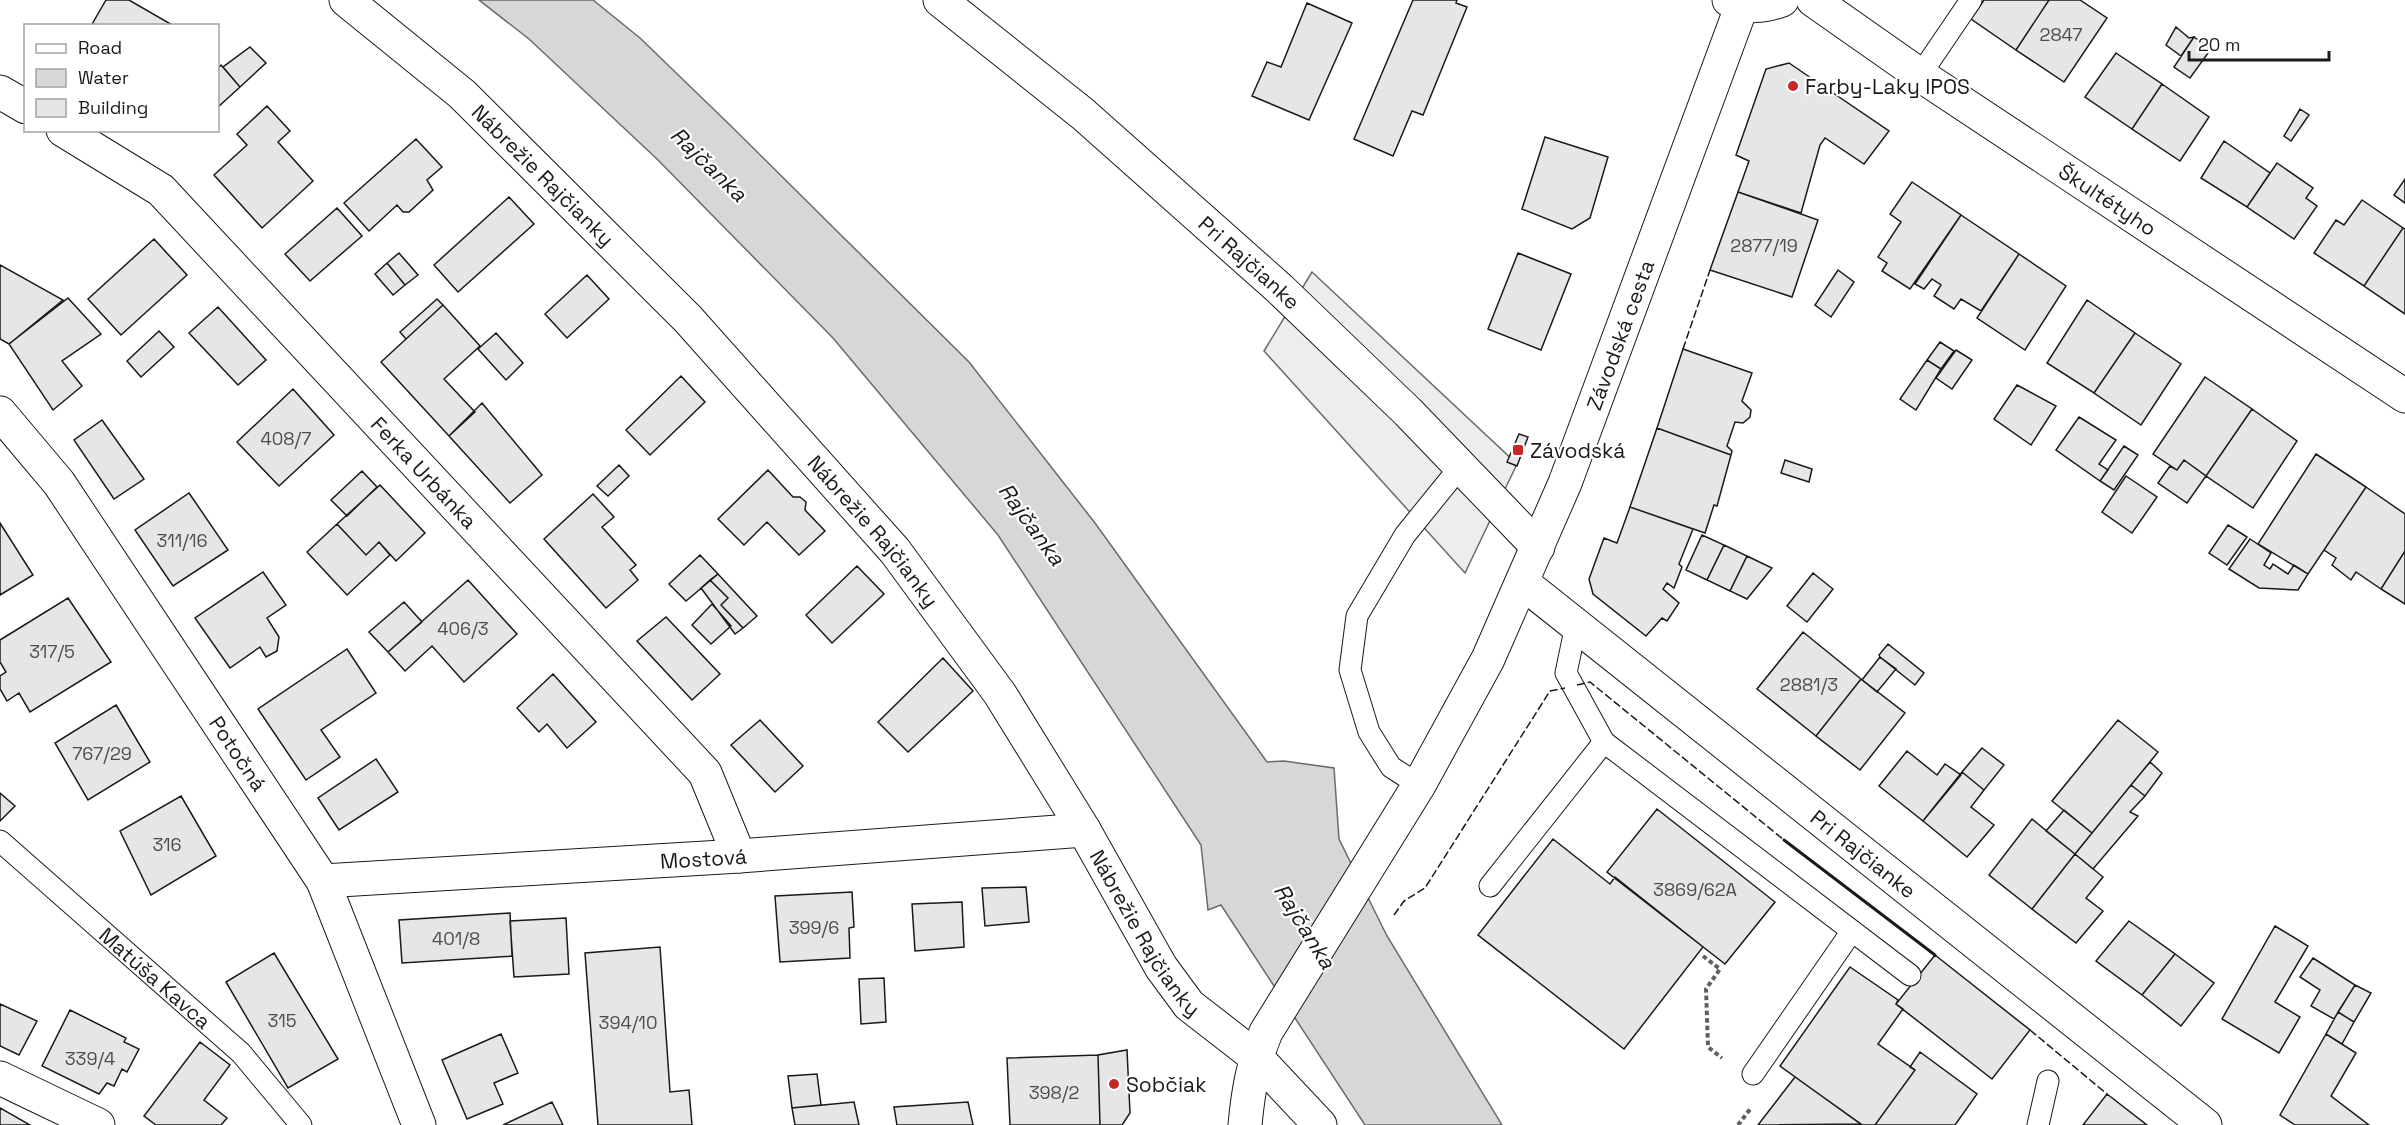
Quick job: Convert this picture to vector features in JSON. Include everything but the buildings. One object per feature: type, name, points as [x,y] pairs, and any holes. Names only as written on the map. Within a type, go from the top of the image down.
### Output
[{"type":"street","name":"Nábrežie Rajčianky","points":[[346,0],[462,94],[680,311],[895,551],[1000,694],[1084,830],[1161,967],[1189,1005],[1261,1045],[1320,1125]]},
{"type":"street","name":"Pri Rajčianke","points":[[940,0],[1083,114],[1271,281],[1538,547]]},
{"type":"street","points":[[1735,3],[1761,6],[1782,0]]},
{"type":"street","name":"Škultétyho","points":[[1813,0],[1920,75],[2405,396]]},
{"type":"street","name":"Závodská cesta","points":[[1245,1125],[1249,1082],[1261,1045],[1419,784],[1488,659],[1523,583],[1581,440],[1735,3]]},
{"type":"street","points":[[0,92],[24,106]]},
{"type":"street","name":"Ferka Urbánka","points":[[66,132],[161,190],[705,773],[739,856]]},
{"type":"street","name":"Potočná","points":[[0,413],[60,483],[323,881],[419,1125]]},
{"type":"street","name":"Pri Rajčianke","points":[[1523,583],[2205,1125]]},
{"type":"street","name":"Mostová","points":[[323,881],[739,856],[1084,830]]},
{"type":"street","points":[[0,1078],[98,1125]]},
{"type":"lane","points":[[1920,75],[1971,0]]},
{"type":"lane","points":[[1419,784],[1391,766],[1369,732],[1350,670],[1357,616],[1405,535],[1460,467]]},
{"type":"lane","points":[[1576,625],[1566,673],[1604,742],[1910,975]]},
{"type":"lane","points":[[1490,886],[1604,742]]},
{"type":"lane","name":"Matúša Kavca","points":[[0,841],[242,1053],[301,1125]]},
{"type":"lane","points":[[1753,1074],[1852,931]]},
{"type":"lane","points":[[2038,1125],[2048,1081]]},
{"type":"path","points":[[1703,956],[1720,969],[1706,989],[1708,1047],[1725,1060]]},
{"type":"path","points":[[1738,1125],[1758,1099]]},
{"type":"shaded area","points":[[1312,272],[1517,464],[1465,573],[1264,351]]},
{"type":"water","name":"Rajčanka","points":[[479,0],[593,0],[640,38],[969,362],[1095,523],[1267,762],[1284,761],[1334,768],[1339,839],[1387,936],[1502,1125],[1365,1125],[1221,905],[1208,910],[1201,845],[998,535],[833,338],[657,159],[529,39]]},
{"type":"fence","points":[[1683,349],[1710,270]]},
{"type":"fence","points":[[1577,685],[1590,682],[1784,840]]},
{"type":"fence","points":[[1394,915],[1404,901],[1425,888],[1550,691],[1565,688]]},
{"type":"fence","points":[[2030,1030],[2107,1094]]},
{"type":"wall","points":[[1784,840],[1935,955]]},
{"type":"place","name":"Farby-Laky IPOS","points":[[1793,86]]},
{"type":"place","name":"Závodská","points":[[1518,450]]},
{"type":"place","name":"Sobčiak","points":[[1114,1084]]}]
